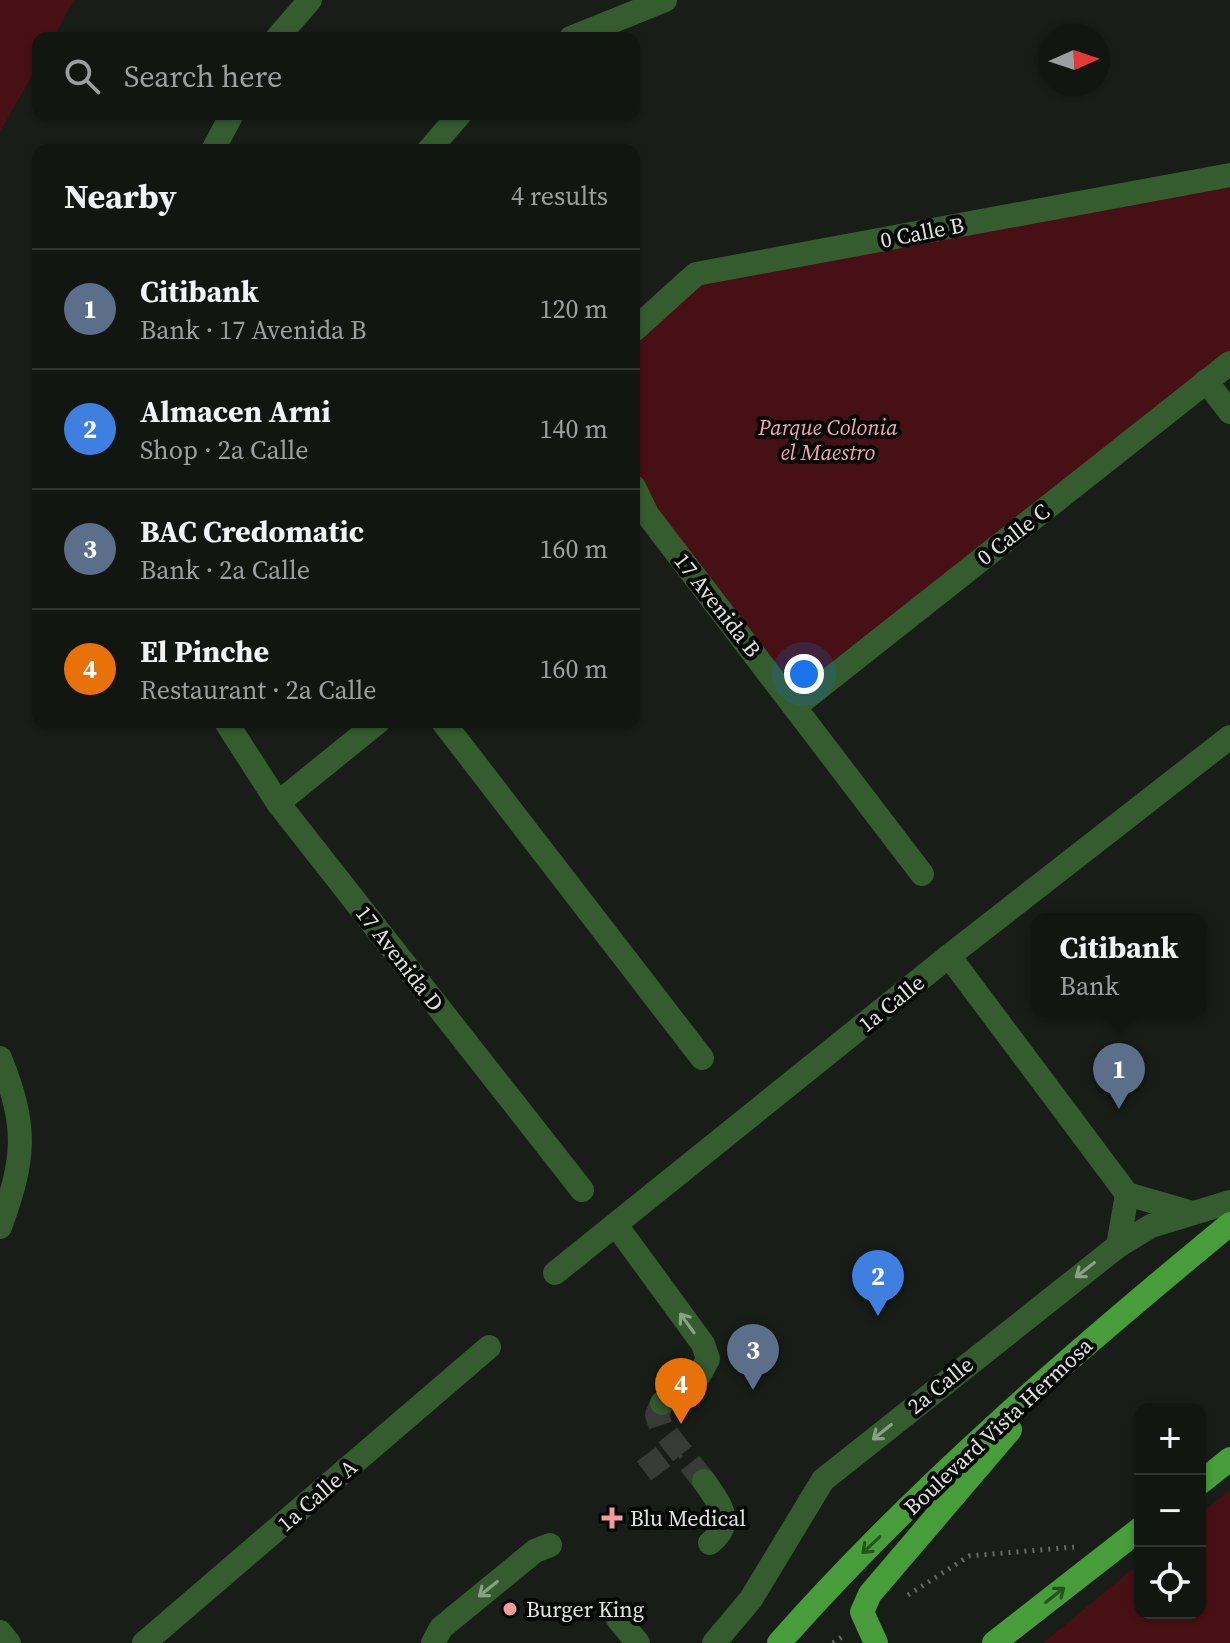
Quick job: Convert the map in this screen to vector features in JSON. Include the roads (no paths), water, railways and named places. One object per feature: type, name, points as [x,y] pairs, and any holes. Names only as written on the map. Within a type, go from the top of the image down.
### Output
[{"type":"main road","name":"Boulevard Vista Hermosa","points":[[779,1643],[841,1573],[1069,1356],[1230,1224]]},
{"type":"main road","points":[[870,1633],[862,1612],[870,1594],[1069,1356]]},
{"type":"main road","points":[[1206,1478],[1230,1459]]},
{"type":"main road","points":[[994,1643],[1134,1534]]},
{"type":"street","points":[[282,32],[310,0]]},
{"type":"street","points":[[586,32],[665,0]]},
{"type":"street","points":[[216,144],[229,120]]},
{"type":"street","points":[[434,144],[455,120]]},
{"type":"street","name":"0 Calle B","points":[[640,325],[696,274],[1230,175]]},
{"type":"street","name":"0 Calle C","points":[[797,705],[1230,363]]},
{"type":"street","points":[[1206,381],[1230,412]]},
{"type":"street","name":"17 Avenida B","points":[[640,519],[797,705],[922,874]]},
{"type":"street","name":"17 Avenida D","points":[[230,728],[278,803],[582,1190]]},
{"type":"street","points":[[278,803],[371,728]]},
{"type":"street","points":[[448,728],[702,1058]]},
{"type":"street","name":"1a Calle","points":[[555,1273],[949,956],[1230,737]]},
{"type":"street","points":[[949,956],[1127,1194],[1189,1212]]},
{"type":"street","points":[[0,1058],[20,1124],[21,1160],[0,1227]]},
{"type":"street","points":[[1118,1246],[1127,1194]]},
{"type":"street","name":"2a Calle","points":[[714,1643],[751,1599],[823,1480],[1118,1246],[1151,1226],[1230,1202]]},
{"type":"street","points":[[616,1225],[703,1344],[708,1359],[700,1374],[662,1403]]},
{"type":"street","name":"1a Calle A","points":[[144,1643],[489,1347]]},
{"type":"street","points":[[704,1481],[722,1507],[726,1520],[720,1534],[710,1543]]},
{"type":"street","points":[[433,1643],[441,1628],[535,1551],[550,1545]]},
{"type":"street","points":[[618,1619],[638,1643]]},
{"type":"street","points":[[0,1632],[9,1643]]},
{"type":"tunnel","points":[[662,1403],[657,1415],[661,1427],[704,1481]]},
{"type":"tunnel","points":[[644,1471],[676,1447]]},
{"type":"place","name":"Citibank","points":[[1119,1109]]},
{"type":"place","name":"Almacen Arni","points":[[878,1316]]},
{"type":"place","name":"BAC Credomatic","points":[[753,1390]]},
{"type":"place","name":"El Pinche","points":[[681,1424]]},
{"type":"place","name":"Blu Medical","points":[[612,1518]]},
{"type":"place","name":"Burger King","points":[[510,1609]]},
{"type":"park label","name":"Parque Colonia el Maestro","points":[[828,440]]}]
